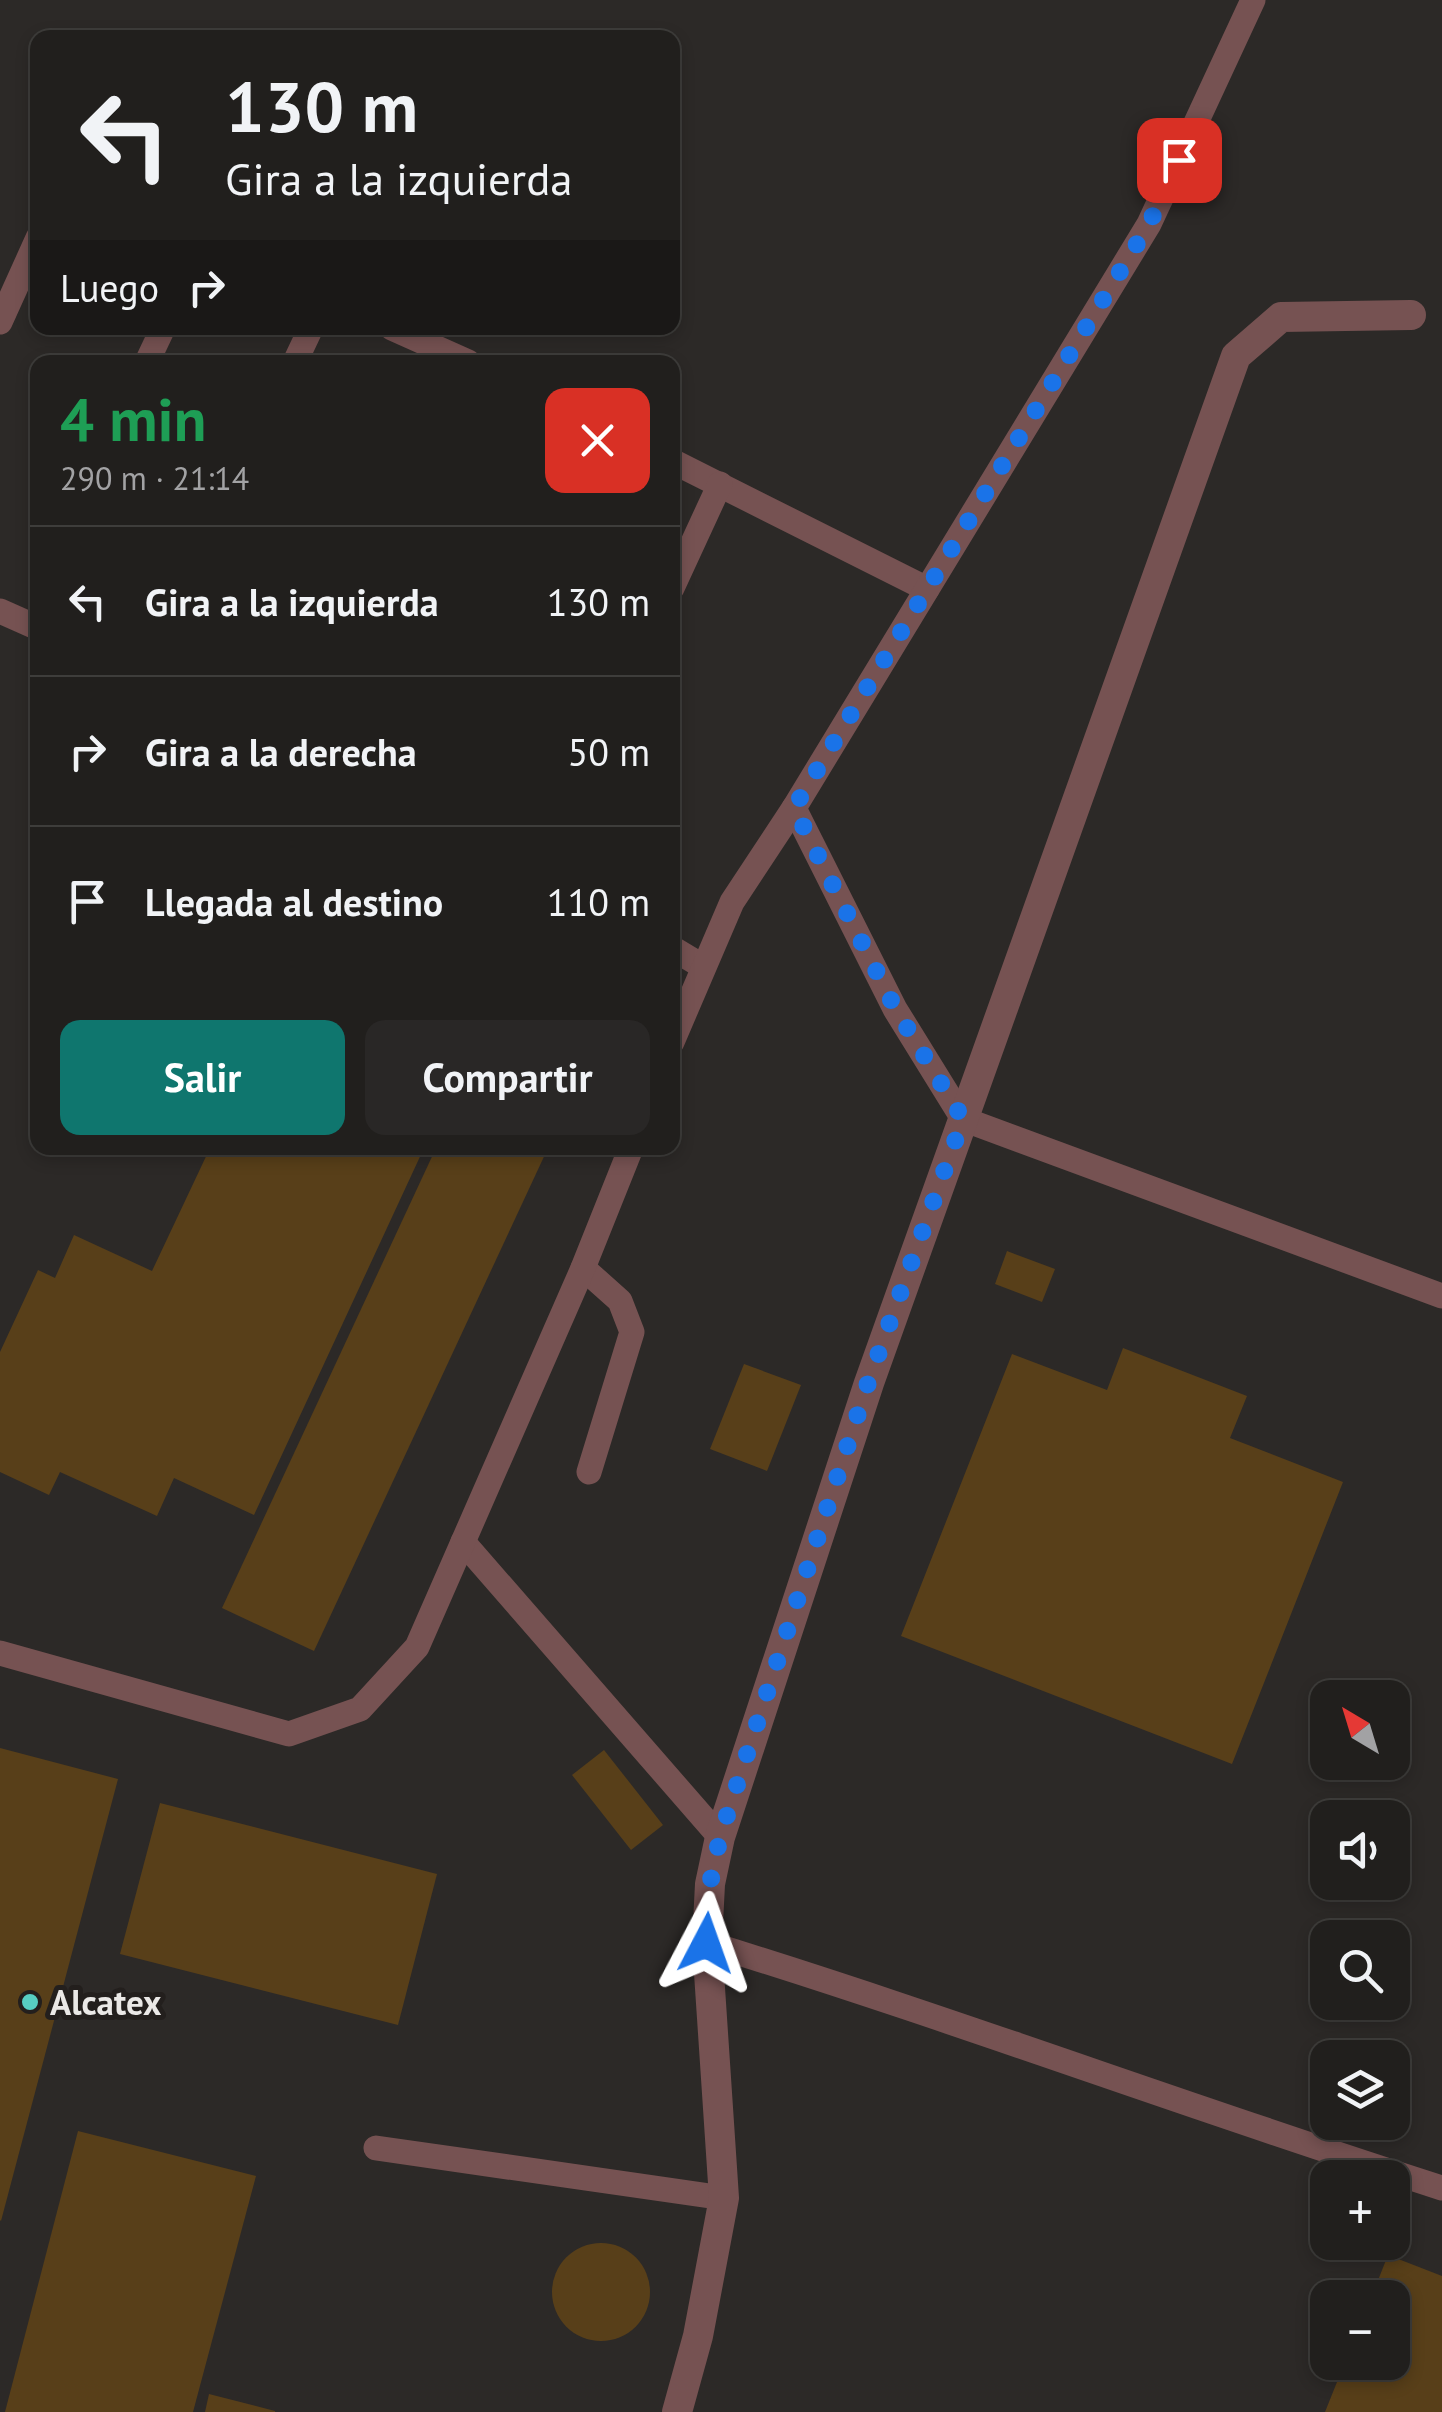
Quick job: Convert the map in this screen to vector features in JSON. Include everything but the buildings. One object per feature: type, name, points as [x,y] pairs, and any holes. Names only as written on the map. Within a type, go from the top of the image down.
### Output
[{"type":"street","points":[[678,2412],[698,2336],[724,2198],[706,1943],[710,1884],[720,1837],[868,1383],[1236,356],[1281,317],[1411,315]]},
{"type":"lane","points":[[680,1022],[732,902],[794,808],[1149,224],[1253,0]]},
{"type":"lane","points":[[0,322],[30,256]]},
{"type":"lane","points":[[407,335],[449,355]]},
{"type":"lane","points":[[680,465],[927,590]]},
{"type":"lane","points":[[680,571],[720,484]]},
{"type":"lane","points":[[0,611],[30,623]]},
{"type":"lane","points":[[794,808],[895,1008],[963,1119],[1442,1296]]},
{"type":"lane","points":[[680,953],[702,966]]},
{"type":"lane","points":[[0,1653],[290,1734],[360,1709],[417,1646],[583,1268],[628,1155]]},
{"type":"lane","points":[[583,1268],[620,1301],[632,1332],[589,1472]]},
{"type":"lane","points":[[463,1542],[720,1837]]},
{"type":"lane","points":[[706,1943],[876,1996],[1255,2129],[1442,2188]]},
{"type":"lane","points":[[376,2148],[724,2198]]},
{"type":"place","name":"Alcatex","points":[[30,2002]]},
{"type":"route","points":[[706,1943],[710,1884],[720,1837],[868,1383],[963,1119],[895,1008],[794,808],[1149,224],[1179,160]]}]
